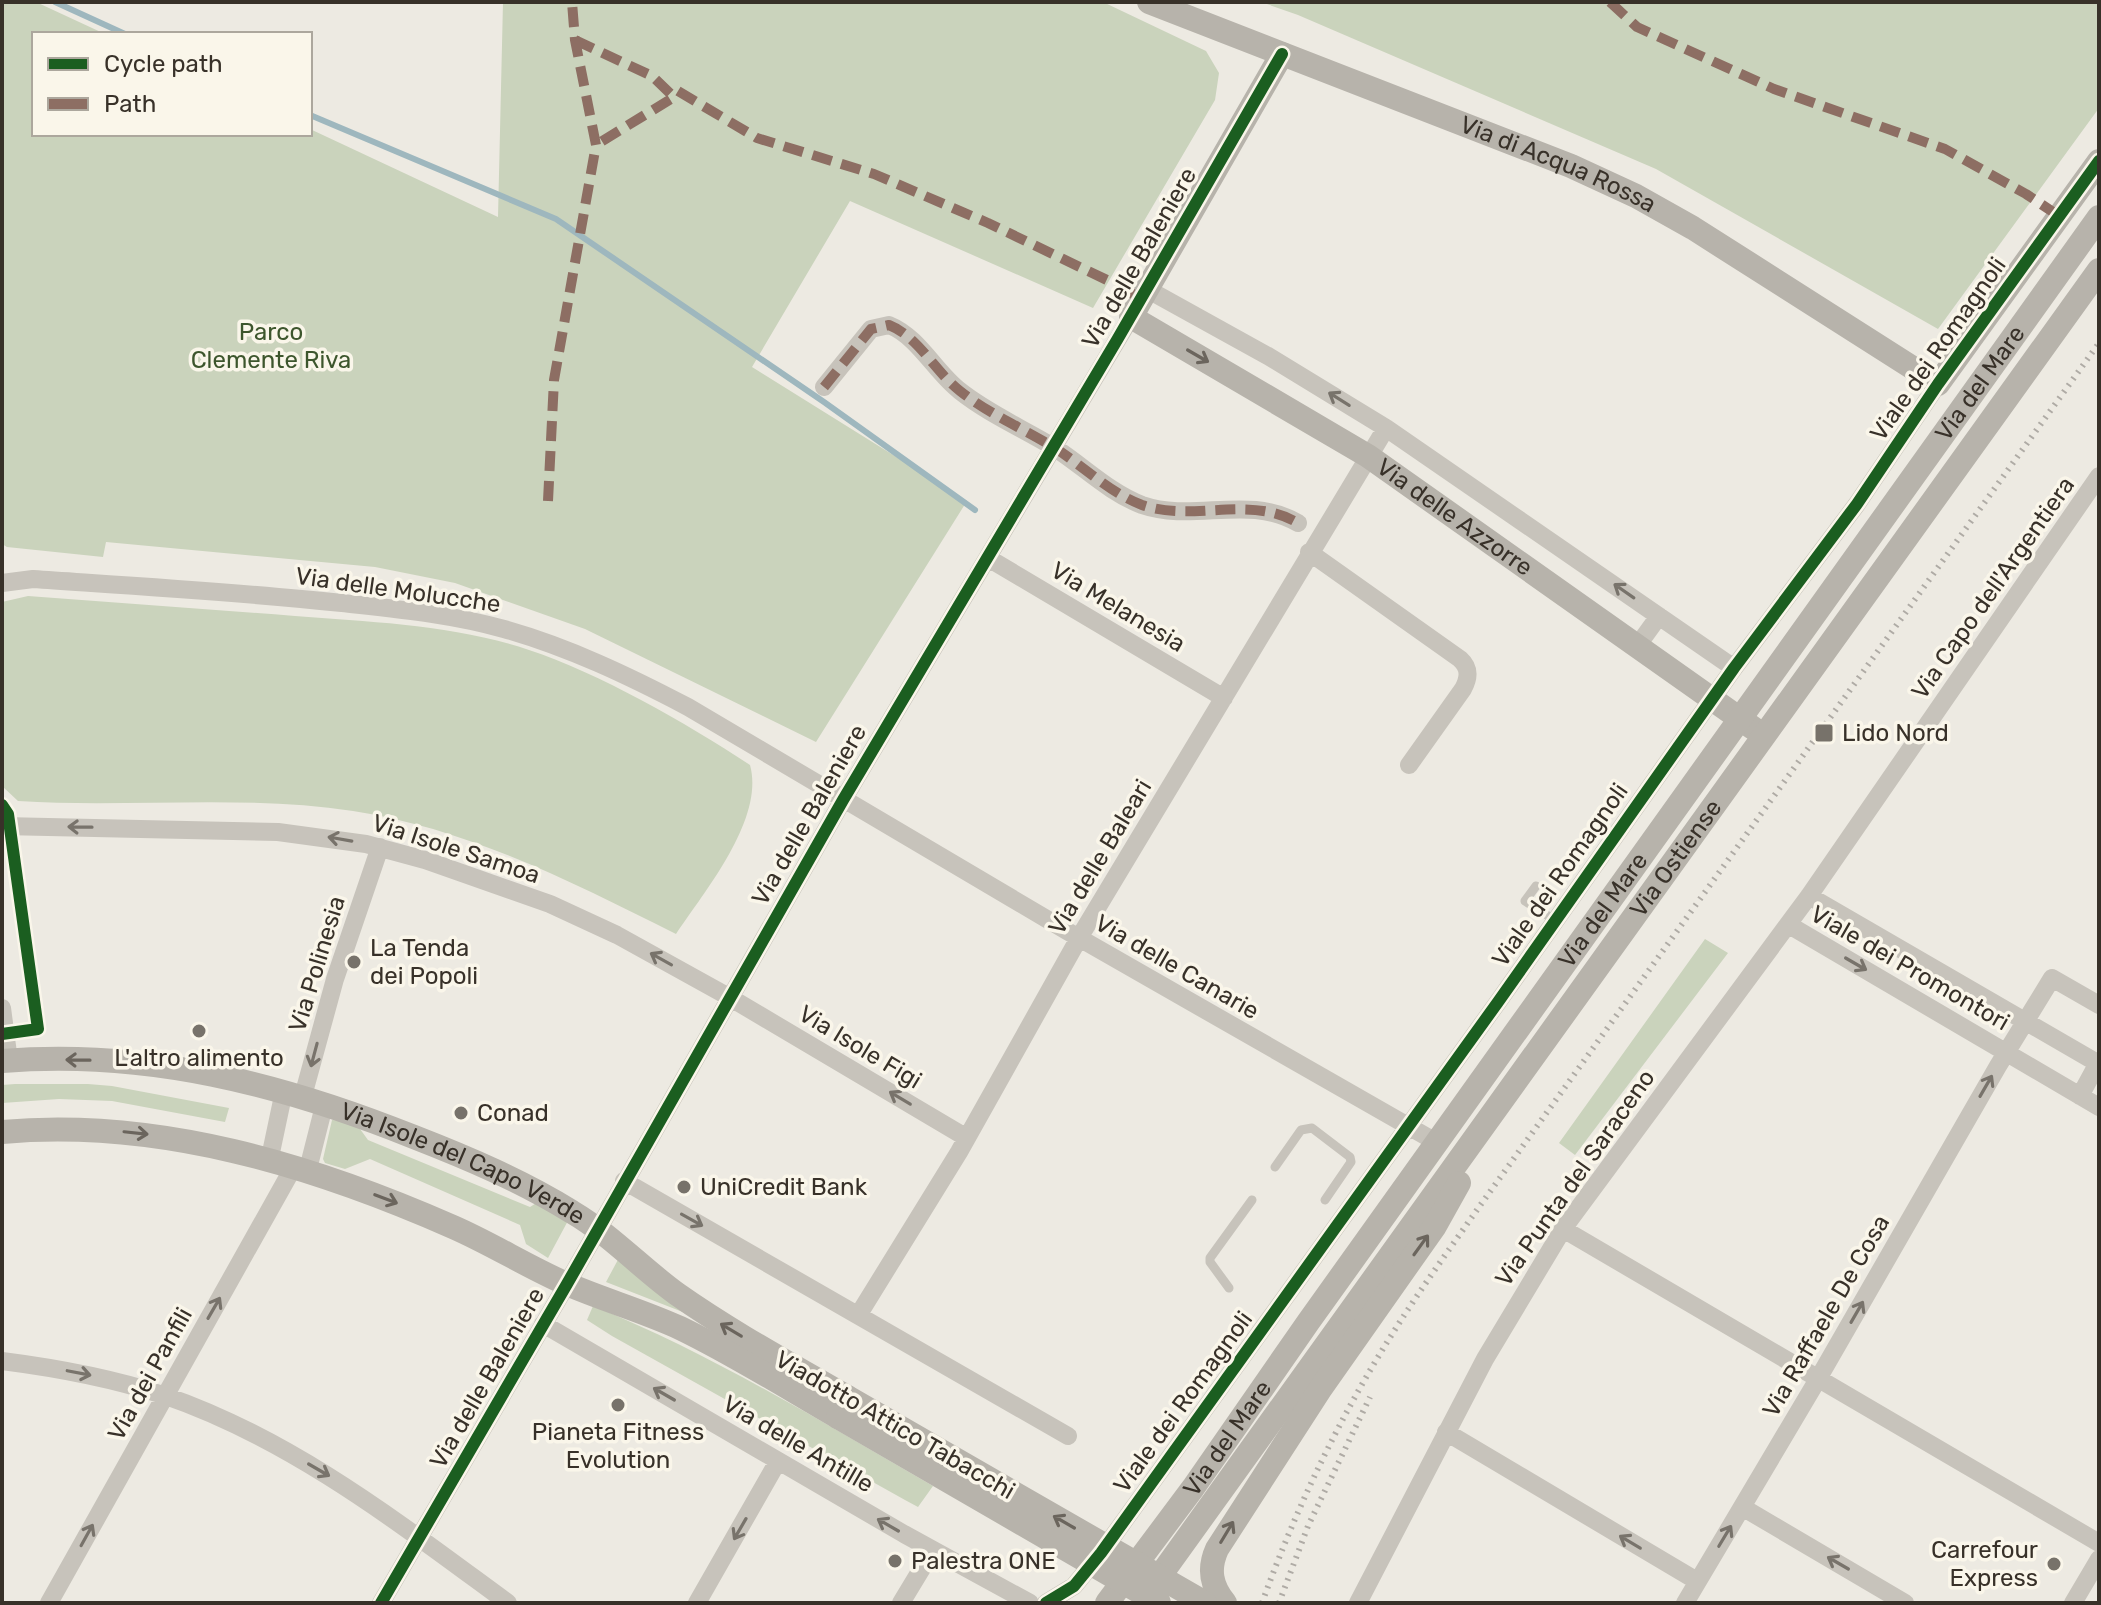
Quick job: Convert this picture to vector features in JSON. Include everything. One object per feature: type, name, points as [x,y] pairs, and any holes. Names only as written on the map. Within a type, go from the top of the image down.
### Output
[{"type":"street","name":"Via di Acqua Rossa","points":[[1149,2],[1583,171],[1636,196],[1709,238],[1938,384]]},
{"type":"street","name":"Via delle Baleniere","points":[[381,1603],[843,800],[1131,317],[1282,54]]},
{"type":"street","name":"Viale dei Romagnoli","points":[[1046,1603],[1068,1591],[1086,1573],[1556,921],[1712,698],[1857,504],[1938,384],[2099,161]]},
{"type":"street","name":"Via del Mare","points":[[1107,1603],[1193,1488],[1278,1363],[2099,217]]},
{"type":"street","name":"Via Ostiense","points":[[1141,1603],[2099,270]]},
{"type":"street","name":"Via delle Azzorre","points":[[1145,288],[1268,356],[1386,428],[1734,668]]},
{"type":"street","name":"Via delle Azzorre","points":[[1131,317],[1368,456],[1765,737]]},
{"type":"street","points":[[824,387],[871,329],[889,325],[905,334],[960,391],[1142,504],[1177,511],[1260,509],[1285,515],[1298,523]]},
{"type":"street","name":"Via delle Baleari","points":[[859,1314],[967,1138],[1079,938],[1386,428]]},
{"type":"street","name":"Via Capo dell'Argentiera","points":[[1789,925],[2099,476]]},
{"type":"street","points":[[1309,552],[1460,659],[1467,668],[1468,679],[1463,689],[1409,765]]},
{"type":"street","name":"Via Melanesia","points":[[988,558],[1224,698]]},
{"type":"street","points":[[2,571],[33,579]]},
{"type":"street","name":"Via delle Molucche","points":[[2,583],[33,579],[328,602],[460,619],[501,628],[580,655],[646,684],[843,800]]},
{"type":"street","points":[[1638,645],[1659,616]]},
{"type":"street","name":"Via delle Canarie","points":[[843,800],[1406,1126]]},
{"type":"street","name":"Via Isole Samoa","points":[[2,826],[258,831],[320,836],[380,847],[425,860],[583,918],[729,997]]},
{"type":"street","name":"Via Polinesia","points":[[304,1096],[335,979],[380,847]]},
{"type":"street","name":"Viale dei Promontori","points":[[1809,896],[2099,1063],[2080,1096]]},
{"type":"street","name":"Viale dei Promontori","points":[[1789,925],[2099,1107]]},
{"type":"street","name":"Via Punta del Saraceno","points":[[1358,1603],[1502,1328],[1563,1229],[1789,925]]},
{"type":"street","name":"Viale dei Promontori","points":[[2007,1053],[2052,978],[2099,1005]]},
{"type":"street","name":"Via Isole Figi","points":[[729,997],[967,1138]]},
{"type":"street","points":[[2,1008],[5,1061]]},
{"type":"street","name":"Via Raffaele De Cosa","points":[[1685,1603],[2007,1053]]},
{"type":"street","name":"Via Isole del Capo Verde","points":[[5,1061],[145,1062],[206,1072],[304,1096],[508,1177],[598,1229]]},
{"type":"street","points":[[269,1162],[304,1096]]},
{"type":"street","name":"Via Isole del Capo Verde","points":[[300,1170],[304,1096]]},
{"type":"street","points":[[1406,1126],[1436,1142]]},
{"type":"street","points":[[2,1132],[68,1128],[143,1133],[183,1139],[300,1170],[430,1217],[501,1249],[567,1284]]},
{"type":"street","points":[[1225,1603],[1212,1578],[1217,1549],[1321,1388],[1443,1213],[1463,1175],[1479,1134]]},
{"type":"street","name":"Via dei Panfili","points":[[49,1603],[165,1396],[300,1170]]},
{"type":"street","points":[[624,1181],[1068,1436]]},
{"type":"street","name":"Viadotto Attico Tabacchi","points":[[598,1229],[693,1305],[843,1407],[1159,1603]]},
{"type":"street","points":[[1563,1229],[2099,1543]]},
{"type":"street","name":"Viadotto Attico Tabacchi","points":[[567,1284],[651,1315],[843,1407],[1205,1603]]},
{"type":"street","name":"Via delle Antille","points":[[543,1324],[1030,1603]]},
{"type":"street","points":[[2,1361],[92,1375],[165,1396],[231,1423],[348,1488],[508,1603]]},
{"type":"street","points":[[1446,1432],[1697,1581]]},
{"type":"street","points":[[697,1603],[778,1461]]},
{"type":"street","points":[[1742,1507],[1905,1603]]},
{"type":"street","points":[[901,1603],[933,1550]]},
{"type":"street","points":[[2073,1603],[2099,1559]]},
{"type":"lane","points":[[1536,886],[1525,901],[1556,921]]},
{"type":"lane","points":[[1275,1167],[1301,1130],[1312,1128],[1350,1157],[1351,1162],[1325,1200]]},
{"type":"lane","points":[[1229,1288],[1210,1258],[1252,1200]]},
{"type":"green space","name":"Parco Clemente Riva","points":[[2,2],[36,2],[101,32],[32,32],[32,136],[312,136],[312,130],[498,217],[503,2],[1103,2],[1206,51],[1219,73],[1215,100],[1093,308],[850,201],[752,367],[967,501],[816,742],[585,629],[455,583],[375,567],[106,542],[103,557],[2,544]]},
{"type":"green space","points":[[1261,2],[2099,2],[2099,108],[1938,329],[1656,169],[1298,15]]},
{"type":"green space","points":[[28,596],[384,623],[472,635],[529,650],[613,686],[750,765],[752,786],[749,808],[729,854],[676,934],[519,860],[438,830],[396,819],[353,811],[269,803],[18,801],[2,786],[2,602]]},
{"type":"green space","points":[[1705,939],[1728,953],[1575,1155],[1559,1143]]},
{"type":"green space","points":[[2,1085],[112,1086],[229,1108],[225,1122],[112,1101],[59,1099],[2,1103]]},
{"type":"green space","points":[[332,1120],[355,1122],[368,1140],[530,1207],[541,1200],[570,1217],[548,1258],[526,1244],[520,1225],[370,1159],[345,1169],[325,1163],[323,1159]]},
{"type":"green space","points":[[620,1256],[698,1318],[606,1282]]},
{"type":"green space","points":[[593,1306],[724,1367],[933,1486],[918,1507],[612,1336],[587,1320]]},
{"type":"waterway","points":[[55,2],[121,32]]},
{"type":"waterway","points":[[312,116],[556,219],[824,402],[975,510]]},
{"type":"railway","points":[[1262,1603],[1305,1497],[1338,1428],[1416,1297],[2099,343]]},
{"type":"railway","points":[[1279,1603],[1308,1526],[1370,1397]]},
{"type":"marked path","points":[[548,501],[554,380],[596,145],[575,40],[572,2]]},
{"type":"marked path","points":[[1610,2],[1637,27],[1774,89],[1945,149],[2059,216]]},
{"type":"marked path","points":[[575,40],[652,76],[674,97],[596,145]]},
{"type":"marked path","points":[[678,91],[757,138],[874,174],[988,223],[1140,298]]},
{"type":"marked path","points":[[824,387],[871,329],[889,325],[918,346],[951,383],[971,399],[1055,448],[1130,500],[1162,510],[1260,510],[1298,523]]},
{"type":"cycle path","points":[[381,1603],[843,800],[1117,340],[1282,54]]},
{"type":"cycle path","points":[[1046,1603],[1074,1586],[1101,1553],[1734,668],[1857,504],[1938,384],[2099,161]]},
{"type":"cycle path","points":[[2,805],[8,814],[38,1029],[2,1034]]},
{"type":"place","name":"Lido Nord","points":[[1824,733]]},
{"type":"place","name":"La Tenda dei Popoli","points":[[354,962]]},
{"type":"place","name":"L'altro alimento","points":[[199,1031]]},
{"type":"place","name":"Conad","points":[[461,1113]]},
{"type":"place","name":"UniCredit Bank","points":[[684,1187]]},
{"type":"place","name":"Pianeta Fitness Evolution","points":[[618,1405]]},
{"type":"place","name":"Palestra ONE","points":[[895,1561]]},
{"type":"place","name":"Carrefour Express","points":[[2054,1564]]}]
